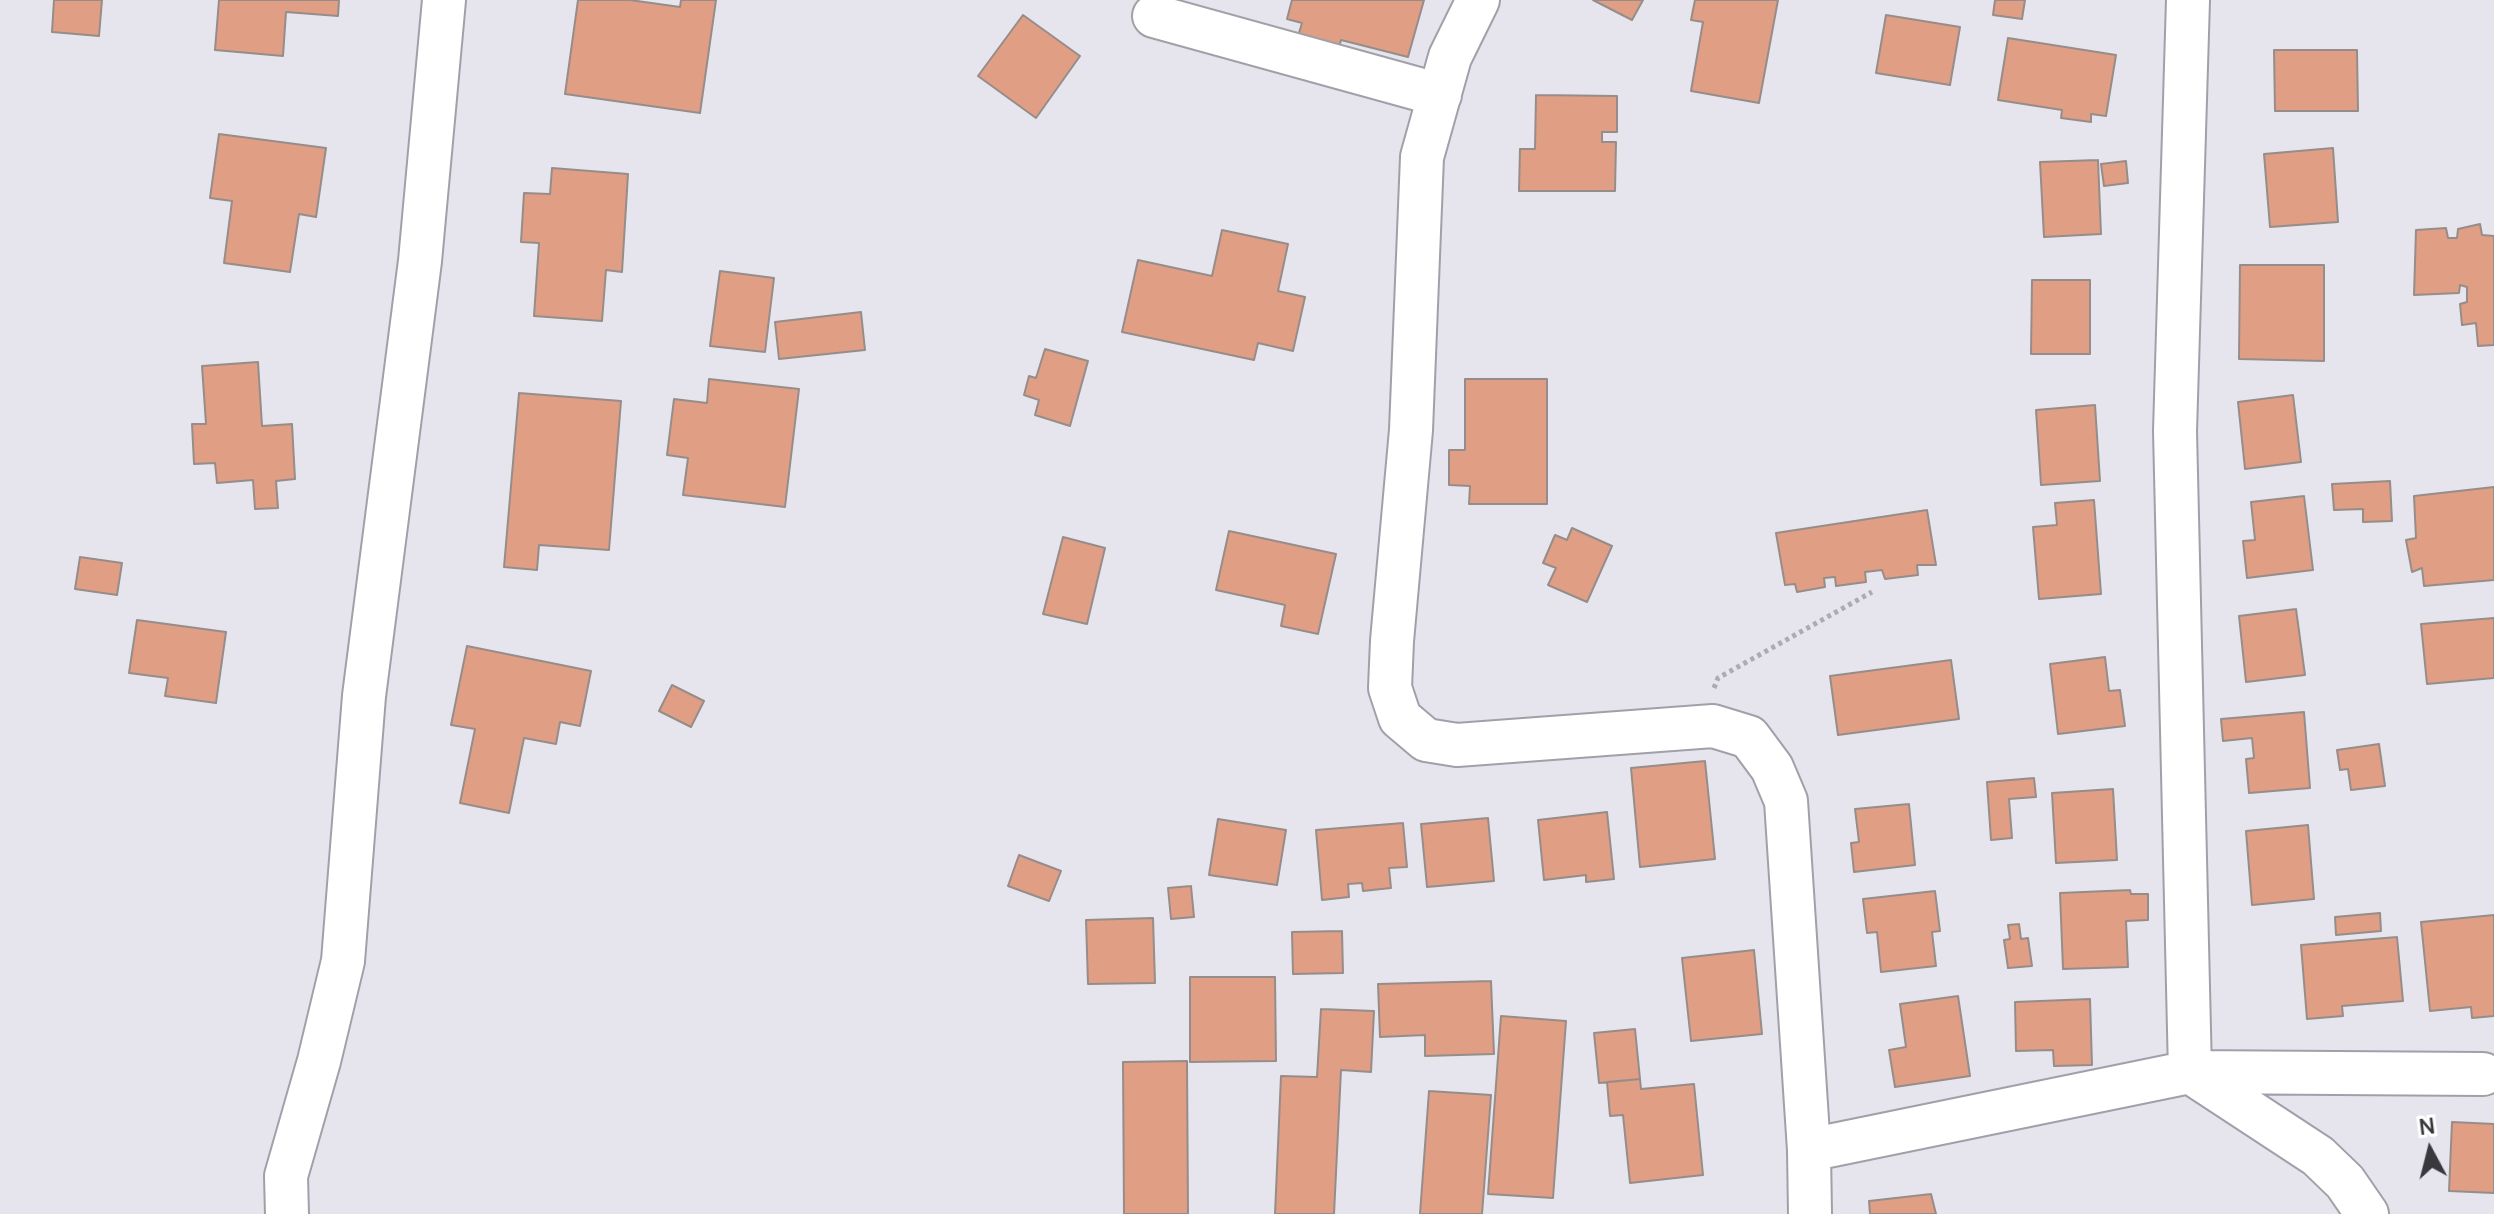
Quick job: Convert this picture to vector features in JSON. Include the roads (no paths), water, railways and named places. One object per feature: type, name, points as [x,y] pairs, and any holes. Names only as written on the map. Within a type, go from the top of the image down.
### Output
[{"type":"street","points":[[287,1214],[286,1176],[319,1061],[343,961],[364,696],[420,261],[444,0]]},
{"type":"street","points":[[1478,0],[1450,57],[1422,157],[1411,430],[1390,688],[1400,718],[1426,740],[1457,745],[1701,726],[1713,726],[1749,737],[1772,768],[1786,801],[1809,1150],[1810,1214]]},
{"type":"street","points":[[2188,0],[2175,431],[2190,1072]]},
{"type":"street","points":[[1154,16],[1440,95]]},
{"type":"street","points":[[1809,1150],[2190,1072],[2483,1074]]},
{"type":"street","points":[[2190,1072],[2318,1156],[2345,1182],[2367,1214]]}]
